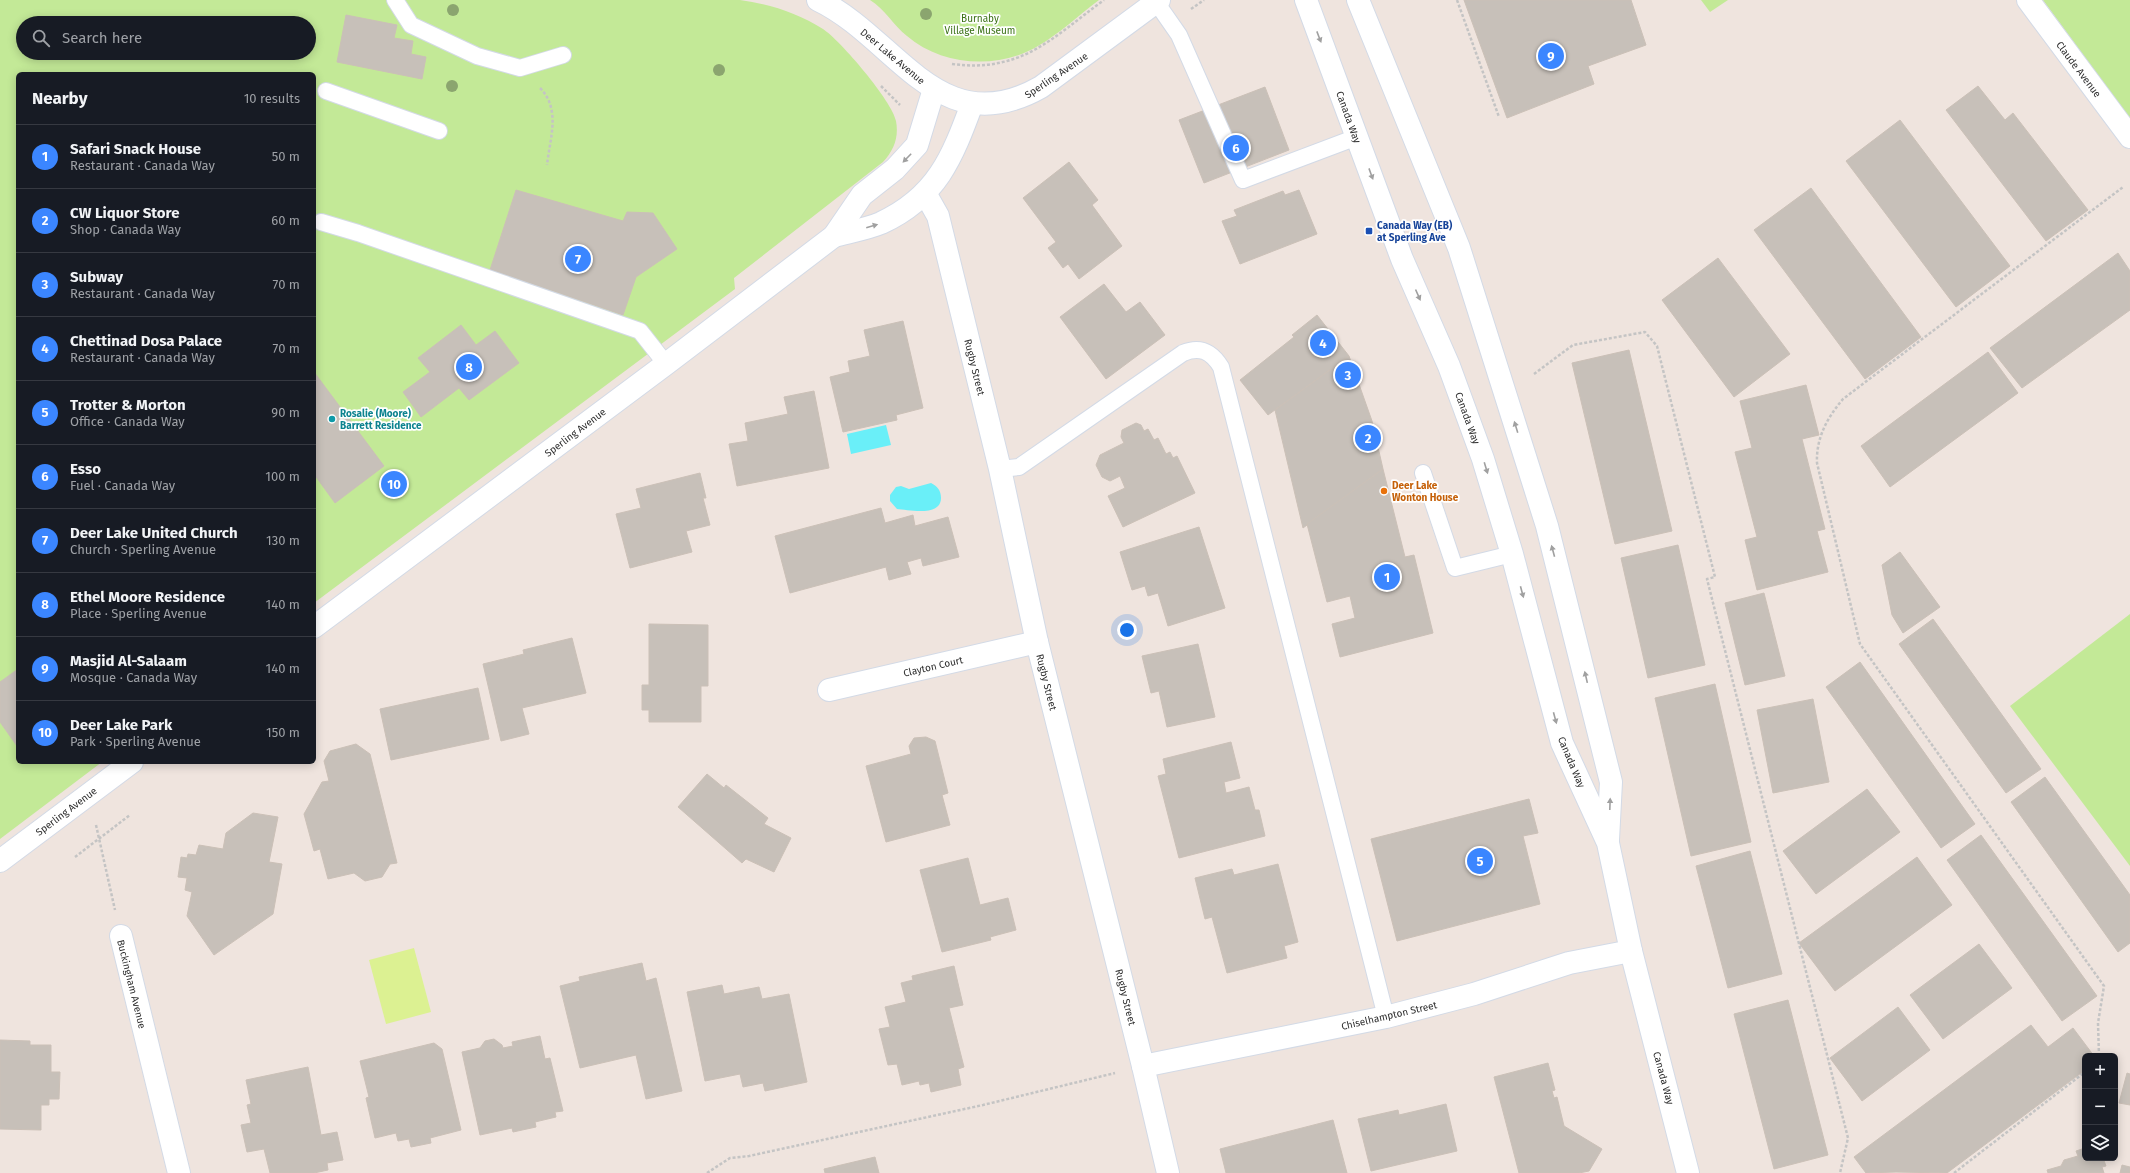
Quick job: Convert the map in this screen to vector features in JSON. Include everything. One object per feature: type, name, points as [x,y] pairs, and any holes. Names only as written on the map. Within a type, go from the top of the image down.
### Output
[{"type":"street","name":"Canada Way","points":[[1306,0],[1402,259],[1449,366],[1483,459],[1512,554],[1562,743],[1608,843],[1631,951],[1688,1173]]},
{"type":"street","name":"Canada Way","points":[[1358,0],[1459,248],[1547,526],[1611,782],[1608,843]]},
{"type":"street","name":"Claude Avenue","points":[[2028,0],[2130,137]]},
{"type":"street","name":"Deer Lake Avenue","points":[[822,1],[864,31],[906,69],[934,89],[948,96],[972,104]]},
{"type":"street","name":"Sperling Avenue","points":[[834,236],[880,223],[901,212],[925,193],[939,177],[949,162],[972,104],[1022,98],[1041,87],[1158,1]]},
{"type":"street","name":"Sperling Avenue","points":[[316,625],[666,364],[834,236],[862,195],[895,169],[917,145],[934,89]]},
{"type":"street","name":"Rugby Street","points":[[925,193],[938,216],[1000,469],[1037,642],[1143,1066],[1168,1173]]},
{"type":"street","name":"Clayton Court","points":[[829,690],[1037,642]]},
{"type":"street","name":"Sperling Avenue","points":[[0,861],[129,764]]},
{"type":"street","name":"Buckingham Avenue","points":[[121,936],[179,1173]]},
{"type":"street","name":"Chiselhampton Street","points":[[1143,1066],[1386,1017],[1474,994],[1569,964],[1631,951]]},
{"type":"lane","points":[[395,0],[411,25],[477,56],[520,68],[563,55]]},
{"type":"lane","points":[[1158,1],[1179,35],[1243,180],[1357,137]]},
{"type":"lane","points":[[326,91],[439,131]]},
{"type":"lane","points":[[321,222],[358,233],[640,331],[666,364]]},
{"type":"lane","points":[[1000,469],[1019,467],[1183,353],[1201,349],[1213,355],[1218,361],[1221,367],[1386,1017]]},
{"type":"lane","points":[[1423,473],[1455,568],[1512,554]]},
{"type":"path","points":[[949,64],[971,66],[1000,64],[1022,58],[1039,48],[1104,0]]},
{"type":"path","points":[[1457,0],[1499,117]]},
{"type":"path","points":[[520,68],[546,95],[553,110],[547,165]]},
{"type":"path","points":[[2099,1053],[2098,1023],[2104,986],[1860,644],[1818,463],[1817,449],[1825,423],[1843,399],[2123,187]]},
{"type":"path","points":[[1534,374],[1573,345],[1646,332],[1657,346],[1715,577],[1707,579],[1848,1138],[1840,1173]]},
{"type":"path","name":"Buckingham Avenue","points":[[89,794],[121,936]]},
{"type":"path","points":[[75,856],[130,815]]},
{"type":"path","points":[[707,1173],[730,1158],[749,1156],[983,1105],[1143,1066]]},
{"type":"path","points":[[1954,1173],[2082,1074]]},
{"type":"green space","points":[[0,0],[740,0],[773,7],[804,18],[823,29],[841,45],[876,86],[893,112],[897,127],[895,143],[883,162],[734,278],[735,289],[316,602],[316,72],[16,72],[16,764],[99,764],[0,839]]},
{"type":"green space","name":"Burnaby Village Museum","points":[[870,0],[1099,0],[1046,41],[1022,54],[1006,59],[971,61],[953,59],[937,54],[921,46],[902,32],[880,8]]},
{"type":"green space","points":[[1701,0],[1728,0],[1710,12]]},
{"type":"green space","points":[[2043,0],[2130,0],[2130,119]]},
{"type":"green space","points":[[2130,614],[2130,866],[2010,706]]},
{"type":"green space","points":[[414,948],[431,1012],[386,1024],[369,960]]},
{"type":"water","points":[[886,425],[891,445],[851,454],[847,434]]},
{"type":"water","points":[[931,483],[935,485],[941,495],[940,504],[936,508],[924,511],[897,509],[890,501],[890,495],[896,487],[901,486],[909,489]]},
{"type":"building","points":[[1464,0],[1631,0],[1646,45],[1588,66],[1594,84],[1507,118]]},
{"type":"building","points":[[346,15],[397,25],[394,38],[413,41],[411,54],[426,57],[422,79],[337,62]]},
{"type":"building","points":[[1978,86],[2005,120],[2013,113],[2088,210],[2046,241],[1946,110]]},
{"type":"building","points":[[1265,87],[1289,150],[1204,183],[1179,120]]},
{"type":"building","points":[[1900,120],[2010,266],[1956,307],[1846,161]]},
{"type":"building","points":[[1069,162],[1098,200],[1092,205],[1122,246],[1079,279],[1068,264],[1063,268],[1048,248],[1056,242],[1023,198]]},
{"type":"building","points":[[1811,188],[1921,337],[1865,379],[1754,230]]},
{"type":"building","points":[[516,190],[623,221],[627,212],[653,213],[677,249],[636,277],[623,315],[490,270]]},
{"type":"building","points":[[1299,190],[1317,234],[1240,264],[1222,221],[1237,216],[1234,210],[1283,191],[1285,195]]},
{"type":"building","points":[[2118,253],[2130,271],[2130,310],[2022,388],[1990,348]]},
{"type":"building","points":[[1718,258],[1790,354],[1734,397],[1662,300]]},
{"type":"building","points":[[1104,284],[1126,312],[1140,302],[1165,335],[1106,379],[1060,317]]},
{"type":"building","points":[[1317,315],[1349,356],[1268,415],[1240,380],[1294,337],[1292,335]]},
{"type":"building","points":[[903,321],[923,408],[896,415],[897,420],[843,432],[830,377],[850,372],[848,361],[870,356],[864,330]]},
{"type":"building","points":[[461,325],[476,345],[495,331],[519,363],[469,400],[459,388],[421,417],[403,392],[430,372],[418,358]]},
{"type":"building","points":[[1629,350],[1672,531],[1615,544],[1572,363]]},
{"type":"building","points":[[1988,352],[2018,393],[1890,487],[1861,446]]},
{"type":"building","points":[[1349,356],[1372,421],[1383,469],[1303,528],[1275,410]]},
{"type":"building","name":"Rosalie (Moore) Barrett Residence","points":[[316,375],[384,466],[335,503],[316,477]]},
{"type":"building","points":[[1806,385],[1819,435],[1802,439],[1825,529],[1817,531],[1828,572],[1757,590],[1745,540],[1757,537],[1735,452],[1752,448],[1740,401]]},
{"type":"building","points":[[814,391],[829,468],[737,486],[729,444],[748,441],[745,423],[788,414],[784,397]]},
{"type":"building","points":[[1136,423],[1141,425],[1144,431],[1148,429],[1154,440],[1158,438],[1166,454],[1170,452],[1173,458],[1177,456],[1195,493],[1123,527],[1108,496],[1125,488],[1120,476],[1110,481],[1102,477],[1096,465],[1100,455],[1124,443],[1121,437],[1122,430]]},
{"type":"building","points":[[1383,469],[1405,557],[1414,555],[1433,633],[1340,657],[1332,624],[1355,618],[1350,596],[1327,602],[1307,524]]},
{"type":"building","points":[[700,473],[706,498],[703,498],[710,525],[686,531],[692,552],[630,568],[616,514],[641,508],[636,489]]},
{"type":"building","points":[[881,508],[885,523],[913,515],[915,526],[948,517],[959,557],[923,566],[921,558],[907,562],[911,574],[889,580],[886,567],[790,593],[775,536]]},
{"type":"building","points":[[1199,527],[1225,608],[1168,626],[1158,593],[1148,596],[1145,586],[1132,590],[1120,552]]},
{"type":"building","points":[[1678,545],[1705,665],[1648,678],[1621,558]]},
{"type":"building","points":[[1900,552],[1940,607],[1903,633],[1892,615],[1882,565]]},
{"type":"building","points":[[1764,593],[1785,676],[1745,685],[1725,603]]},
{"type":"building","points":[[1933,619],[2041,769],[2006,793],[1899,644]]},
{"type":"building","points":[[649,624],[708,625],[708,686],[701,686],[701,722],[649,722],[649,710],[642,710],[642,685],[649,685]]},
{"type":"building","points":[[572,638],[586,693],[522,708],[529,734],[501,741],[483,664],[524,654],[523,650]]},
{"type":"building","points":[[1198,644],[1215,717],[1167,727],[1159,691],[1151,693],[1142,656]]},
{"type":"building","points":[[1860,662],[1975,824],[1941,848],[1826,687]]},
{"type":"building","points":[[16,670],[16,745],[0,722],[0,682]]},
{"type":"building","points":[[1715,684],[1751,842],[1691,856],[1655,698]]},
{"type":"building","points":[[478,688],[489,739],[391,760],[380,709]]},
{"type":"building","points":[[1813,699],[1829,782],[1773,793],[1757,710]]},
{"type":"building","points":[[926,737],[935,741],[948,793],[942,795],[950,825],[886,842],[866,766],[911,754],[909,746],[914,738]]},
{"type":"building","points":[[1231,742],[1240,778],[1224,782],[1226,793],[1249,787],[1255,810],[1259,810],[1265,836],[1179,858],[1158,776],[1166,774],[1163,759]]},
{"type":"building","points":[[356,744],[370,754],[397,863],[390,864],[382,877],[365,881],[354,873],[328,879],[320,849],[314,851],[304,814],[322,782],[329,781],[324,761],[330,751]]},
{"type":"building","points":[[707,774],[724,788],[726,785],[768,818],[764,824],[791,838],[774,872],[746,859],[742,863],[678,807]]},
{"type":"building","points":[[2045,777],[2130,895],[2130,943],[2118,952],[2011,802]]},
{"type":"building","points":[[1867,789],[1900,832],[1816,894],[1783,851]]},
{"type":"building","points":[[1529,799],[1538,833],[1523,836],[1540,904],[1397,941],[1371,839]]},
{"type":"building","points":[[253,813],[278,817],[269,862],[282,864],[273,914],[214,955],[187,916],[192,892],[185,890],[187,878],[178,877],[181,857],[187,858],[188,854],[196,855],[199,845],[223,849],[226,833]]},
{"type":"building","points":[[1981,835],[2097,996],[2062,1021],[1947,860]]},
{"type":"building","points":[[1750,851],[1782,974],[1728,988],[1696,866]]},
{"type":"building","points":[[1917,857],[1952,905],[1835,991],[1799,943]]},
{"type":"building","points":[[968,858],[980,905],[1008,898],[1016,930],[990,937],[991,940],[942,952],[920,870]]},
{"type":"building","points":[[1278,864],[1298,942],[1284,946],[1287,958],[1227,973],[1212,917],[1205,919],[1195,878],[1232,869],[1234,875]]},
{"type":"building","points":[[1979,944],[2012,988],[1943,1039],[1910,995]]},
{"type":"building","points":[[642,963],[646,981],[656,978],[682,1091],[646,1099],[636,1055],[580,1068],[560,986],[580,981],[579,977]]},
{"type":"building","points":[[954,966],[963,1005],[949,1008],[964,1067],[958,1069],[961,1085],[931,1092],[929,1083],[920,1085],[919,1081],[902,1085],[897,1064],[888,1065],[879,1029],[890,1027],[885,1007],[906,1002],[901,983],[913,980],[912,976]]},
{"type":"building","points":[[722,985],[724,994],[759,987],[762,999],[789,994],[807,1082],[765,1091],[763,1083],[743,1087],[740,1074],[705,1081],[687,992]]},
{"type":"building","points":[[1788,1000],[1828,1155],[1774,1169],[1734,1014]]},
{"type":"building","points":[[1898,1007],[1930,1050],[1862,1101],[1830,1058]]},
{"type":"building","points":[[2031,1025],[2048,1047],[2073,1028],[2092,1053],[2082,1053],[2082,1072],[1947,1173],[1866,1173],[1854,1157]]},
{"type":"building","points":[[540,1036],[545,1059],[550,1058],[563,1111],[555,1112],[556,1117],[535,1122],[536,1127],[513,1132],[512,1128],[480,1135],[462,1052],[480,1048],[485,1041],[494,1039],[502,1045],[503,1048],[513,1046],[512,1042]]},
{"type":"building","points":[[0,1040],[30,1041],[30,1045],[51,1045],[51,1072],[60,1072],[59,1099],[49,1099],[49,1105],[41,1105],[41,1130],[0,1129]]},
{"type":"building","points":[[434,1043],[442,1049],[461,1130],[430,1138],[431,1143],[411,1147],[409,1139],[398,1141],[396,1133],[375,1138],[366,1098],[369,1097],[360,1061]]},
{"type":"building","points":[[1548,1063],[1555,1090],[1552,1091],[1554,1098],[1557,1097],[1564,1126],[1602,1149],[1589,1171],[1579,1173],[1519,1173],[1494,1077]]},
{"type":"building","points":[[308,1067],[321,1135],[337,1132],[343,1160],[327,1163],[328,1170],[314,1173],[270,1173],[264,1149],[247,1152],[241,1125],[251,1123],[247,1105],[251,1104],[246,1080]]},
{"type":"building","points":[[2127,1073],[2130,1074],[2130,1105],[2119,1103]]},
{"type":"building","points":[[1446,1104],[1457,1151],[1371,1171],[1358,1119],[1398,1110],[1399,1115]]},
{"type":"building","points":[[1333,1120],[1347,1173],[1226,1173],[1220,1149]]},
{"type":"building","points":[[2082,1149],[2082,1161],[2104,1161],[2106,1166],[2102,1167],[2104,1173],[2048,1173],[2047,1170],[2061,1166],[2064,1160],[2078,1156],[2076,1151]]},
{"type":"building","points":[[875,1157],[879,1173],[825,1173],[824,1169]]},
{"type":"building","points":[[2122,1165],[2130,1167],[2130,1173],[2120,1173]]},
{"type":"place","name":"Masjid Al-Salaam","points":[[1551,56]]},
{"type":"place","name":"Esso","points":[[1236,148]]},
{"type":"place","name":"Canada Way (EB) at Sperling Ave","points":[[1369,231]]},
{"type":"place","name":"Deer Lake United Church","points":[[578,259]]},
{"type":"place","name":"Chettinad Dosa Palace","points":[[1323,343]]},
{"type":"place","name":"Ethel Moore Residence","points":[[469,367]]},
{"type":"place","name":"Subway","points":[[1348,375]]},
{"type":"place","name":"Rosalie (Moore) Barrett Residence","points":[[332,419]]},
{"type":"place","name":"CW Liquor Store","points":[[1368,438]]},
{"type":"place","name":"Deer Lake Park","points":[[394,484]]},
{"type":"place","name":"Deer Lake Wonton House","points":[[1384,491]]},
{"type":"place","name":"Safari Snack House","points":[[1387,577]]},
{"type":"place","name":"Trotter & Morton","points":[[1480,861]]}]
